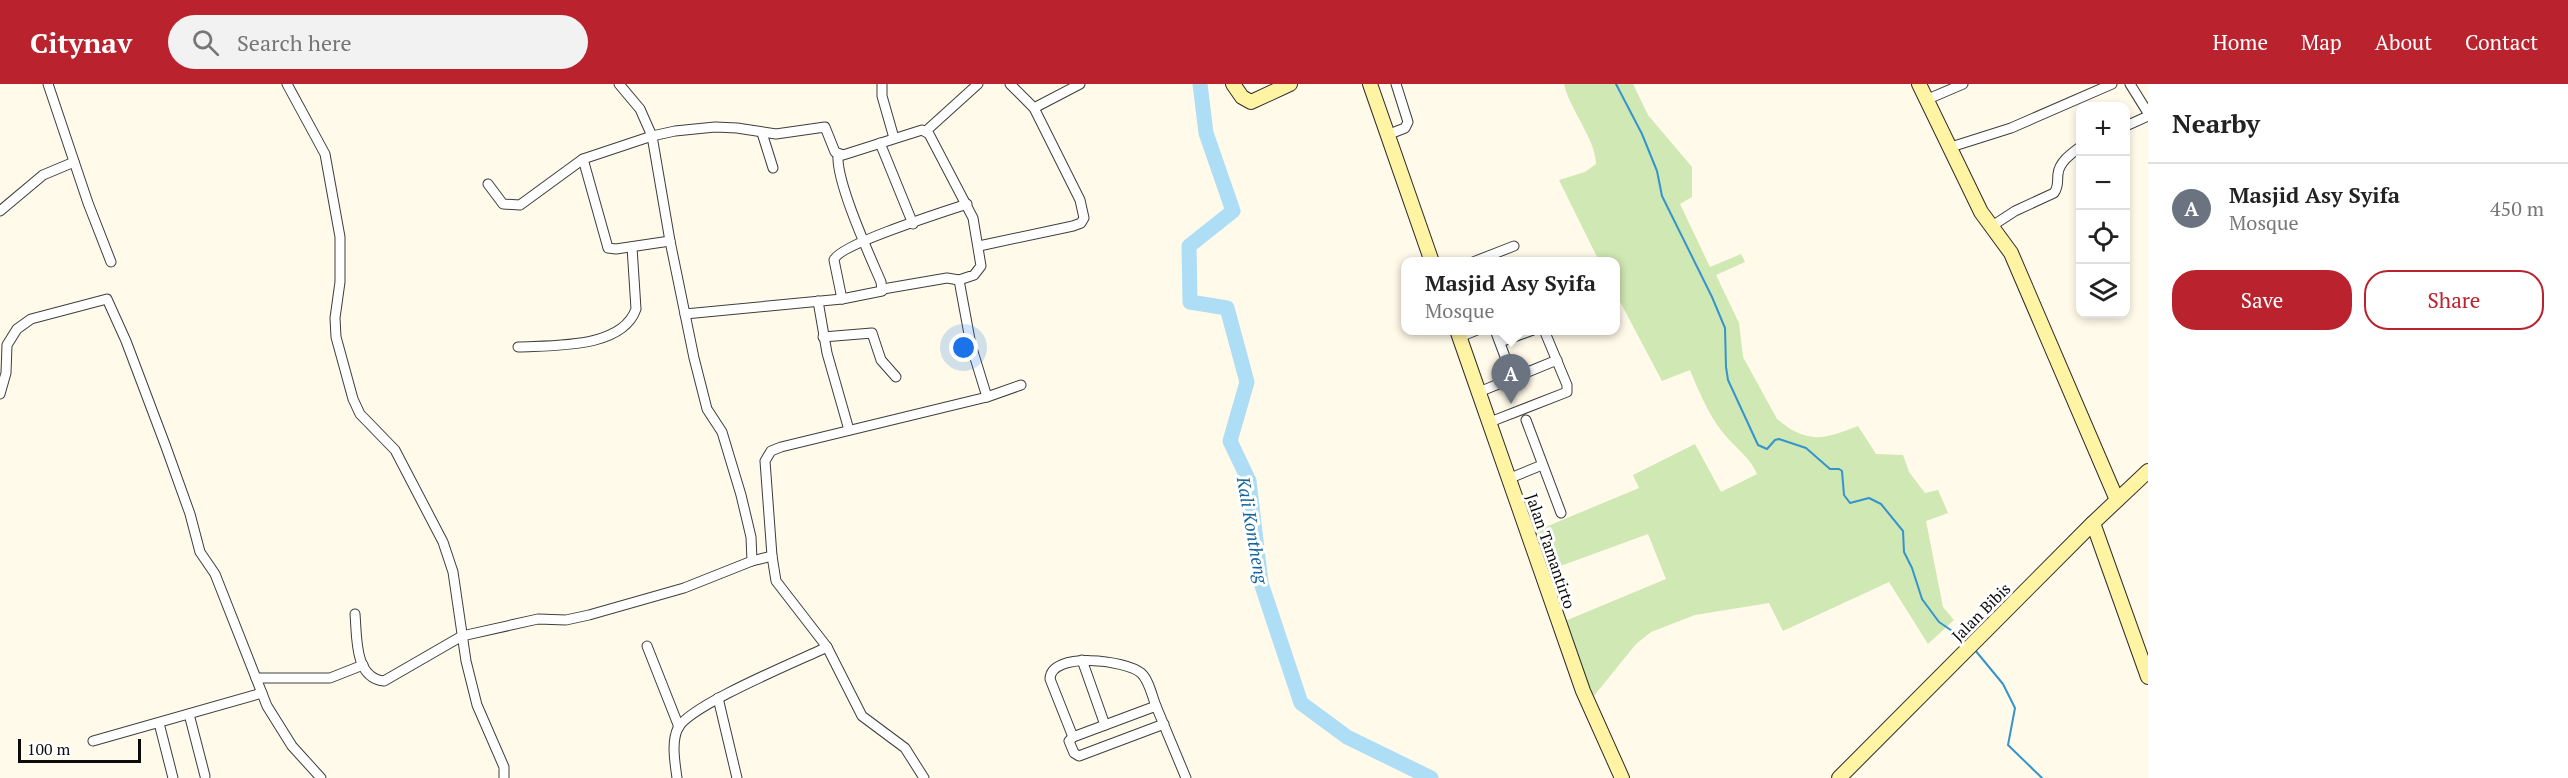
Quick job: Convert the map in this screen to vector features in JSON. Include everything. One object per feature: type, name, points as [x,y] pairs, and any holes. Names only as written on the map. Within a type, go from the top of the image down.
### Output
[{"type":"street","points":[[48,84],[111,262]]},
{"type":"street","points":[[287,84],[325,154],[340,237],[336,337],[353,399],[360,414],[394,450],[443,542],[453,572],[466,661],[477,705],[504,767],[504,778]]},
{"type":"street","points":[[618,84],[640,109],[652,136],[670,241],[707,409],[722,432],[741,495],[751,537],[752,561]]},
{"type":"street","points":[[882,84],[884,102],[894,138]]},
{"type":"street","points":[[838,155],[918,130],[926,131],[978,84]]},
{"type":"street","points":[[979,246],[1073,226],[1084,218],[1080,201],[1034,108],[1010,84]]},
{"type":"street","points":[[1034,108],[1080,84]]},
{"type":"street","points":[[1233,84],[1242,97],[1251,102],[1290,84]]},
{"type":"street","points":[[1370,84],[1431,257]]},
{"type":"street","points":[[1387,135],[1405,128],[1408,122],[1396,84]]},
{"type":"street","points":[[1919,84],[1981,212],[2011,253],[2117,500]]},
{"type":"street","points":[[1928,99],[1963,84]]},
{"type":"street","points":[[1951,147],[2011,128],[2112,84]]},
{"type":"street","points":[[2130,84],[2148,114],[2130,124]]},
{"type":"street","points":[[488,184],[503,204],[520,205],[583,159],[652,136],[675,131],[727,127],[762,133],[786,134],[825,127],[838,155],[838,169],[883,289]]},
{"type":"street","points":[[685,314],[842,299],[876,293],[883,289],[947,278],[959,280],[974,275],[979,270],[981,262],[975,224],[967,204],[926,131]]},
{"type":"street","points":[[762,133],[773,168]]},
{"type":"street","points":[[880,143],[912,224]]},
{"type":"street","points":[[1992,226],[2015,211],[2054,193],[2058,188],[2058,173],[2061,165],[2076,151]]},
{"type":"street","points":[[583,159],[607,246],[612,250],[670,241]]},
{"type":"street","points":[[0,211],[43,175],[74,162]]},
{"type":"street","points":[[842,299],[834,257],[864,240],[967,204]]},
{"type":"street","points":[[1502,257],[1514,246]]},
{"type":"street","points":[[518,347],[595,340],[623,328],[634,316],[636,309],[632,247]]},
{"type":"street","points":[[959,280],[971,345],[987,397]]},
{"type":"street","points":[[0,394],[6,373],[7,345],[17,329],[31,319],[107,299],[126,341],[166,447],[200,552],[214,574],[262,693],[279,729],[321,778]]},
{"type":"street","points":[[818,301],[823,337],[849,430]]},
{"type":"street","points":[[823,337],[872,333],[881,360],[896,377]]},
{"type":"street","name":"Jalan Tamantirto","points":[[1458,335],[1583,691],[1622,778]]},
{"type":"street","points":[[1497,335],[1513,378]]},
{"type":"street","points":[[1500,342],[1519,335]]},
{"type":"street","points":[[1490,422],[1567,392],[1567,385],[1546,335]]},
{"type":"street","points":[[1479,392],[1557,360]]},
{"type":"street","points":[[924,778],[905,748],[862,716],[827,647],[781,589],[775,578],[765,473],[766,457],[771,451],[780,447],[987,397],[1021,385]]},
{"type":"street","points":[[1526,420],[1561,513]]},
{"type":"street","points":[[1508,479],[1542,465]]},
{"type":"street","name":"Jalan Bibis","points":[[1839,778],[2093,523],[2148,471]]},
{"type":"street","points":[[2093,523],[2148,678]]},
{"type":"street","points":[[355,614],[363,665],[371,677],[378,680],[390,679],[462,636],[538,619],[566,620],[589,615],[684,588],[752,561],[772,556]]},
{"type":"street","points":[[647,646],[679,727]]},
{"type":"street","points":[[677,778],[675,744],[679,727],[692,713],[718,698],[827,647]]},
{"type":"street","points":[[1082,660],[1106,725]]},
{"type":"street","points":[[1073,737],[1050,675],[1056,666],[1082,660],[1137,670],[1144,677],[1186,778]]},
{"type":"street","points":[[256,678],[330,678],[363,665]]},
{"type":"street","points":[[93,741],[262,693]]},
{"type":"street","points":[[718,698],[737,778]]},
{"type":"street","points":[[1156,706],[1073,737],[1069,739],[1069,742],[1074,753],[1079,756],[1164,724]]},
{"type":"street","points":[[189,714],[205,776]]},
{"type":"street","points":[[159,723],[173,778]]},
{"type":"green space","points":[[1564,84],[1633,84],[1648,115],[1692,167],[1692,197],[1680,204],[1710,267],[1741,254],[1745,262],[1716,275],[1739,323],[1743,357],[1777,419],[1798,433],[1816,437],[1836,434],[1858,426],[1876,454],[1903,455],[1909,472],[1925,493],[1938,490],[1948,513],[1926,521],[1943,607],[1954,620],[1928,644],[1889,582],[1783,631],[1769,603],[1695,615],[1651,632],[1636,644],[1593,697],[1565,621],[1666,579],[1648,534],[1544,572],[1531,533],[1639,488],[1633,475],[1695,444],[1721,492],[1757,474],[1750,461],[1714,419],[1702,399],[1690,370],[1662,381],[1620,302],[1620,257],[1597,257],[1559,180],[1585,172],[1596,164],[1592,145]]},
{"type":"waterway","name":"Kali Kontheng","points":[[1200,84],[1206,133],[1233,211],[1189,246],[1190,302],[1227,308],[1247,382],[1230,441],[1249,481],[1261,583],[1301,703],[1347,737],[1431,778]]},
{"type":"waterway","points":[[1616,84],[1642,134],[1657,171],[1662,196],[1725,328],[1728,380],[1758,445],[1767,449],[1779,439],[1806,448],[1830,469],[1842,471],[1844,495],[1850,503],[1869,498],[1881,504],[1903,531],[1904,552],[1922,599],[1939,622],[1967,641]]},
{"type":"waterway","points":[[1975,650],[2003,684],[2015,708],[2008,745],[2042,778]]},
{"type":"place","name":"Masjid Asy Syifa","points":[[1511,404]]}]
